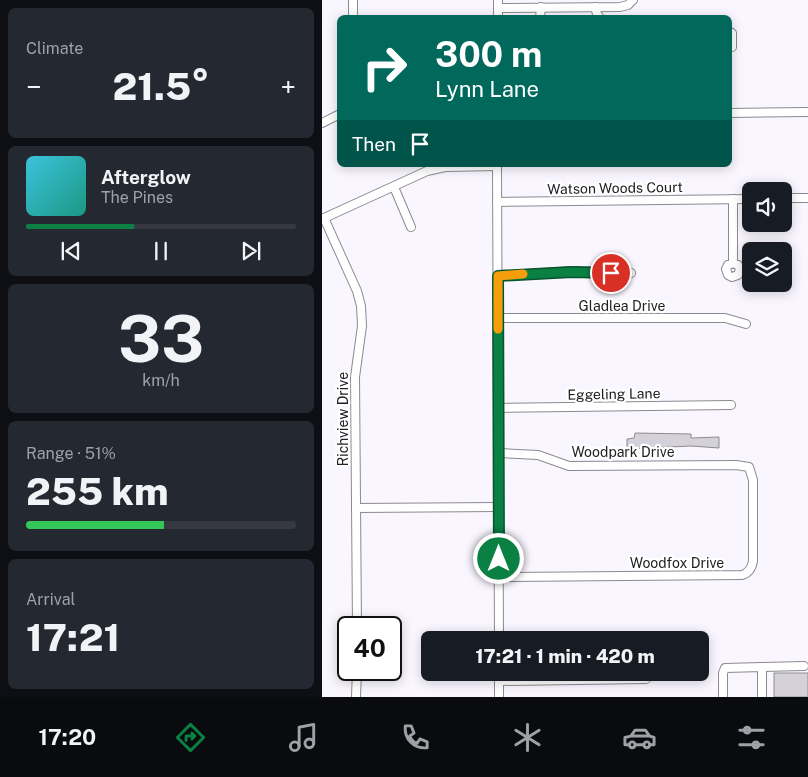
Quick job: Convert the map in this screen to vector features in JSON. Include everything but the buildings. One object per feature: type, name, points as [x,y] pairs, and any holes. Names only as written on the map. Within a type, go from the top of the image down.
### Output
[{"type":"street","points":[[353,0],[353,15]]},
{"type":"street","points":[[498,4],[541,7],[595,7],[624,6],[633,0]]},
{"type":"street","points":[[540,15],[541,7]]},
{"type":"street","points":[[595,7],[598,15]]},
{"type":"street","points":[[732,113],[808,112]]},
{"type":"street","points":[[322,123],[337,116]]},
{"type":"street","points":[[323,218],[426,171],[445,167]]},
{"type":"street","points":[[497,167],[499,631]]},
{"type":"street","points":[[394,187],[411,227]]},
{"type":"street","points":[[792,198],[808,198]]},
{"type":"street","points":[[733,199],[733,263]]},
{"type":"street","name":"Watson Woods Court","points":[[497,202],[742,199]]},
{"type":"street","name":"Richview Drive","points":[[323,218],[357,291],[361,306],[362,326],[355,377],[357,616]]},
{"type":"street","points":[[498,276],[572,272],[630,273]]},
{"type":"street","name":"Gladlea Drive","points":[[498,318],[725,318],[746,324]]},
{"type":"street","name":"Eggeling Lane","points":[[498,408],[731,405]]},
{"type":"street","name":"Woodpark Drive","points":[[498,453],[538,455],[569,466],[736,465],[749,467]]},
{"type":"street","name":"Woodfox Drive","points":[[499,576],[746,574],[753,561],[753,480],[749,467]]},
{"type":"street","points":[[356,508],[498,507]]},
{"type":"street","points":[[723,697],[723,673],[725,668],[804,666]]},
{"type":"street","points":[[762,667],[762,697]]},
{"type":"street","points":[[356,697],[357,681]]},
{"type":"street","points":[[499,681],[499,697]]},
{"type":"slow traffic","points":[[498,329],[498,276],[523,274]]},
{"type":"route","points":[[499,559],[498,276],[572,272],[611,273]]}]
